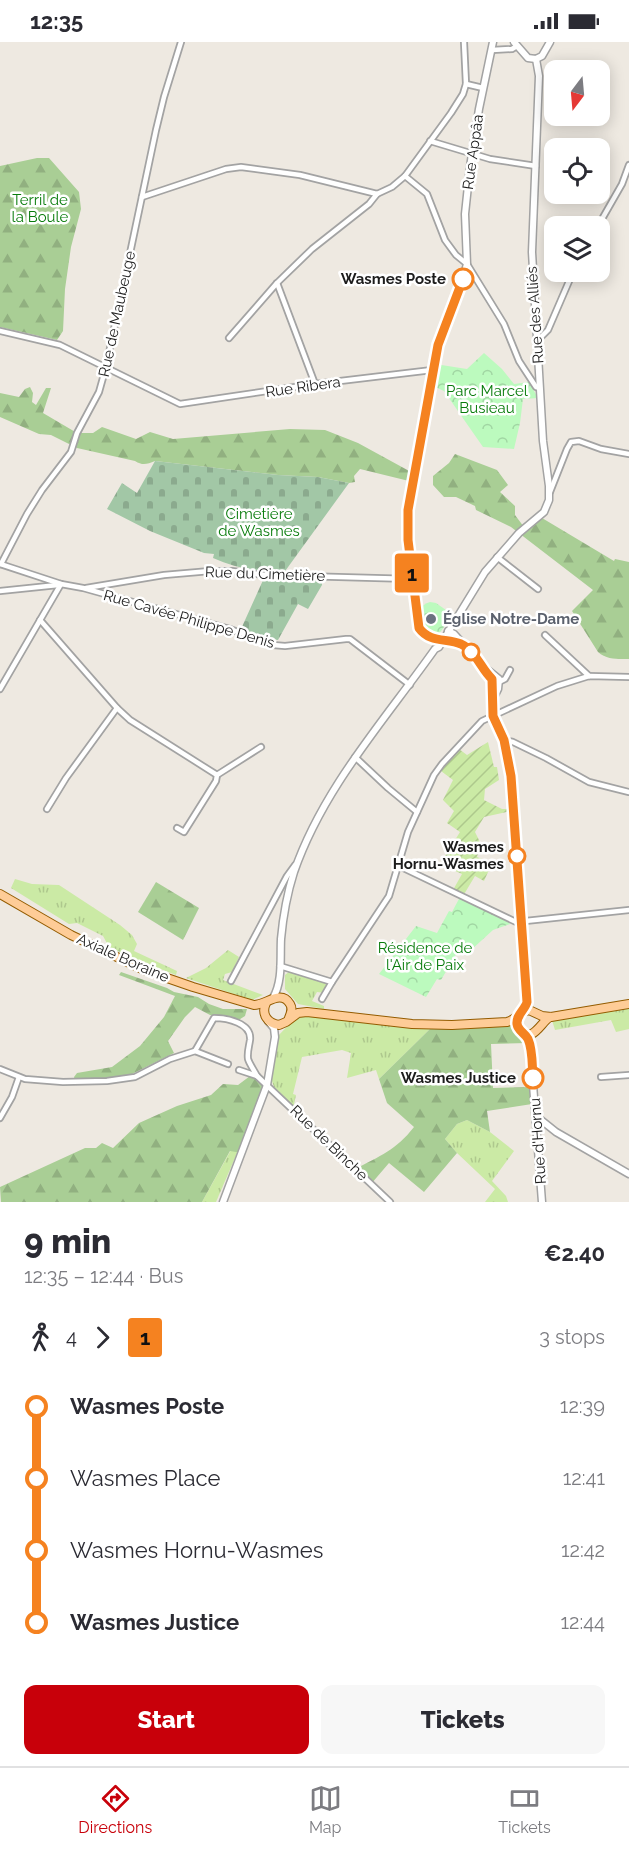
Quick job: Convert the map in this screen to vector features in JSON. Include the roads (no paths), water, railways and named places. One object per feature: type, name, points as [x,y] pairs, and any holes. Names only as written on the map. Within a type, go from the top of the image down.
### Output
[{"type":"main road","name":"Axiale Boraine","points":[[0,894],[71,935],[136,966],[193,987],[254,1005],[266,1018]]},
{"type":"main road","name":"Axiale Boraine","points":[[254,1005],[278,997],[306,1012]]},
{"type":"main road","points":[[270,1000],[266,1018],[279,1025],[298,1013],[306,1012],[412,1024],[507,1022],[521,1014],[536,1012],[551,1017]]},
{"type":"main road","points":[[288,1002],[292,1011],[288,1020]]},
{"type":"main road","points":[[507,1022],[529,1034],[538,1030],[543,1022],[551,1017],[629,1004]]},
{"type":"main road","points":[[536,1012],[541,1020],[538,1030]]},
{"type":"main road","points":[[521,1014],[517,1024],[521,1030]]},
{"type":"street","name":"Rue de Maubeuge","points":[[1,564],[42,490],[67,459],[77,433],[99,392],[164,97],[181,42]]},
{"type":"street","points":[[228,338],[277,283],[312,249],[369,204],[377,194],[392,187],[405,176],[457,104],[466,84],[464,42]]},
{"type":"street","points":[[493,46],[512,49],[516,44],[529,58],[536,59],[542,56],[550,42]]},
{"type":"street","name":"Rue Appâa","points":[[439,640],[428,637],[419,628],[408,538],[408,510],[432,370],[441,334],[460,289],[467,264],[465,214],[470,167],[483,88],[493,46]]},
{"type":"street","name":"Rue des Alliés","points":[[536,59],[539,76],[532,256],[549,494]]},
{"type":"street","points":[[466,84],[483,88]]},
{"type":"street","points":[[430,141],[477,156],[536,166]]},
{"type":"street","points":[[603,216],[629,165]]},
{"type":"street","points":[[142,197],[226,169],[241,167],[300,175],[377,194]]},
{"type":"street","points":[[405,176],[427,194],[445,240],[456,255],[467,264],[504,324],[519,361],[536,387],[540,388]]},
{"type":"street","points":[[310,243],[312,249]]},
{"type":"street","points":[[537,339],[542,338],[548,330],[569,282]]},
{"type":"street","points":[[277,283],[315,384]]},
{"type":"street","points":[[0,331],[60,345],[106,367]]},
{"type":"street","name":"Rue Ribera","points":[[106,367],[180,404],[432,370]]},
{"type":"street","points":[[288,1002],[281,994],[279,987],[285,905],[298,860],[317,818],[355,757],[410,685],[439,640],[448,631],[485,572],[519,533],[544,512],[549,494],[571,442],[579,441],[601,449],[629,454]]},
{"type":"street","points":[[497,557],[538,589]]},
{"type":"street","points":[[1,564],[61,584]]},
{"type":"street","name":"Rue du Cimetière","points":[[83,588],[164,575],[210,571],[265,575],[412,579]]},
{"type":"street","points":[[0,591],[61,584]]},
{"type":"street","points":[[0,689],[61,584]]},
{"type":"street","name":"Rue Cavée Philippe Denis","points":[[61,584],[230,629],[273,645],[285,646],[350,639],[410,685]]},
{"type":"street","points":[[40,620],[130,720],[216,774]]},
{"type":"street","points":[[448,631],[454,634],[484,666],[486,672],[496,680],[491,696],[493,716],[504,740],[511,776],[527,1002],[521,1014]]},
{"type":"street","points":[[545,635],[589,676]]},
{"type":"street","points":[[439,640],[450,640],[464,646]]},
{"type":"street","points":[[322,999],[383,906],[399,866],[404,842],[434,775],[482,721],[557,686],[589,676],[629,677]]},
{"type":"street","points":[[47,809],[66,778],[117,708]]},
{"type":"street","points":[[504,740],[546,758],[589,782],[629,792]]},
{"type":"street","points":[[216,774],[261,747]]},
{"type":"street","points":[[355,757],[417,812]]},
{"type":"street","points":[[177,828],[184,832],[216,781],[216,774]]},
{"type":"street","points":[[231,981],[287,876],[298,860]]},
{"type":"street","points":[[399,866],[507,918],[521,922],[629,910]]},
{"type":"street","points":[[280,966],[332,982]]},
{"type":"street","points":[[270,1000],[279,987]]},
{"type":"street","points":[[527,1002],[536,1012]]},
{"type":"street","points":[[195,1051],[214,1018],[242,1025],[247,1028],[250,1039],[249,1061],[257,1076]]},
{"type":"street","points":[[222,1202],[267,1085],[275,1036],[274,1028],[266,1018]]},
{"type":"street","points":[[275,1036],[288,1020]]},
{"type":"street","points":[[521,1030],[530,1045]]},
{"type":"street","points":[[530,1045],[538,1030]]},
{"type":"street","name":"Rue d'Hornu","points":[[530,1045],[542,1202]]},
{"type":"street","points":[[0,1069],[19,1077],[63,1082],[117,1081],[135,1077],[170,1059],[195,1051],[228,1064]]},
{"type":"street","points":[[239,1070],[257,1076]]},
{"type":"street","points":[[0,1076],[6,1072]]},
{"type":"street","name":"Rue de Binche","points":[[257,1076],[390,1202]]},
{"type":"street","points":[[601,1077],[629,1076]]},
{"type":"street","points":[[0,1119],[12,1097],[19,1077]]},
{"type":"street","points":[[536,1116],[553,1130],[629,1174]]},
{"type":"street","points":[[537,1126],[553,1130]]},
{"type":"place","name":"Wasmes Poste","points":[[463,279]]},
{"type":"place","name":"Église Notre-Dame","points":[[431,619]]},
{"type":"place","name":"Wasmes Hornu-Wasmes","points":[[517,856]]},
{"type":"place","name":"Wasmes Justice","points":[[533,1078]]},
{"type":"park label","name":"Terril de la Boule","points":[[40,208]]},
{"type":"park label","name":"Parc Marcel Busieau","points":[[487,400]]},
{"type":"park label","name":"Cimetière de Wasmes","points":[[259,522]]},
{"type":"park label","name":"Résidence de l'Air de Paix","points":[[425,956]]}]
